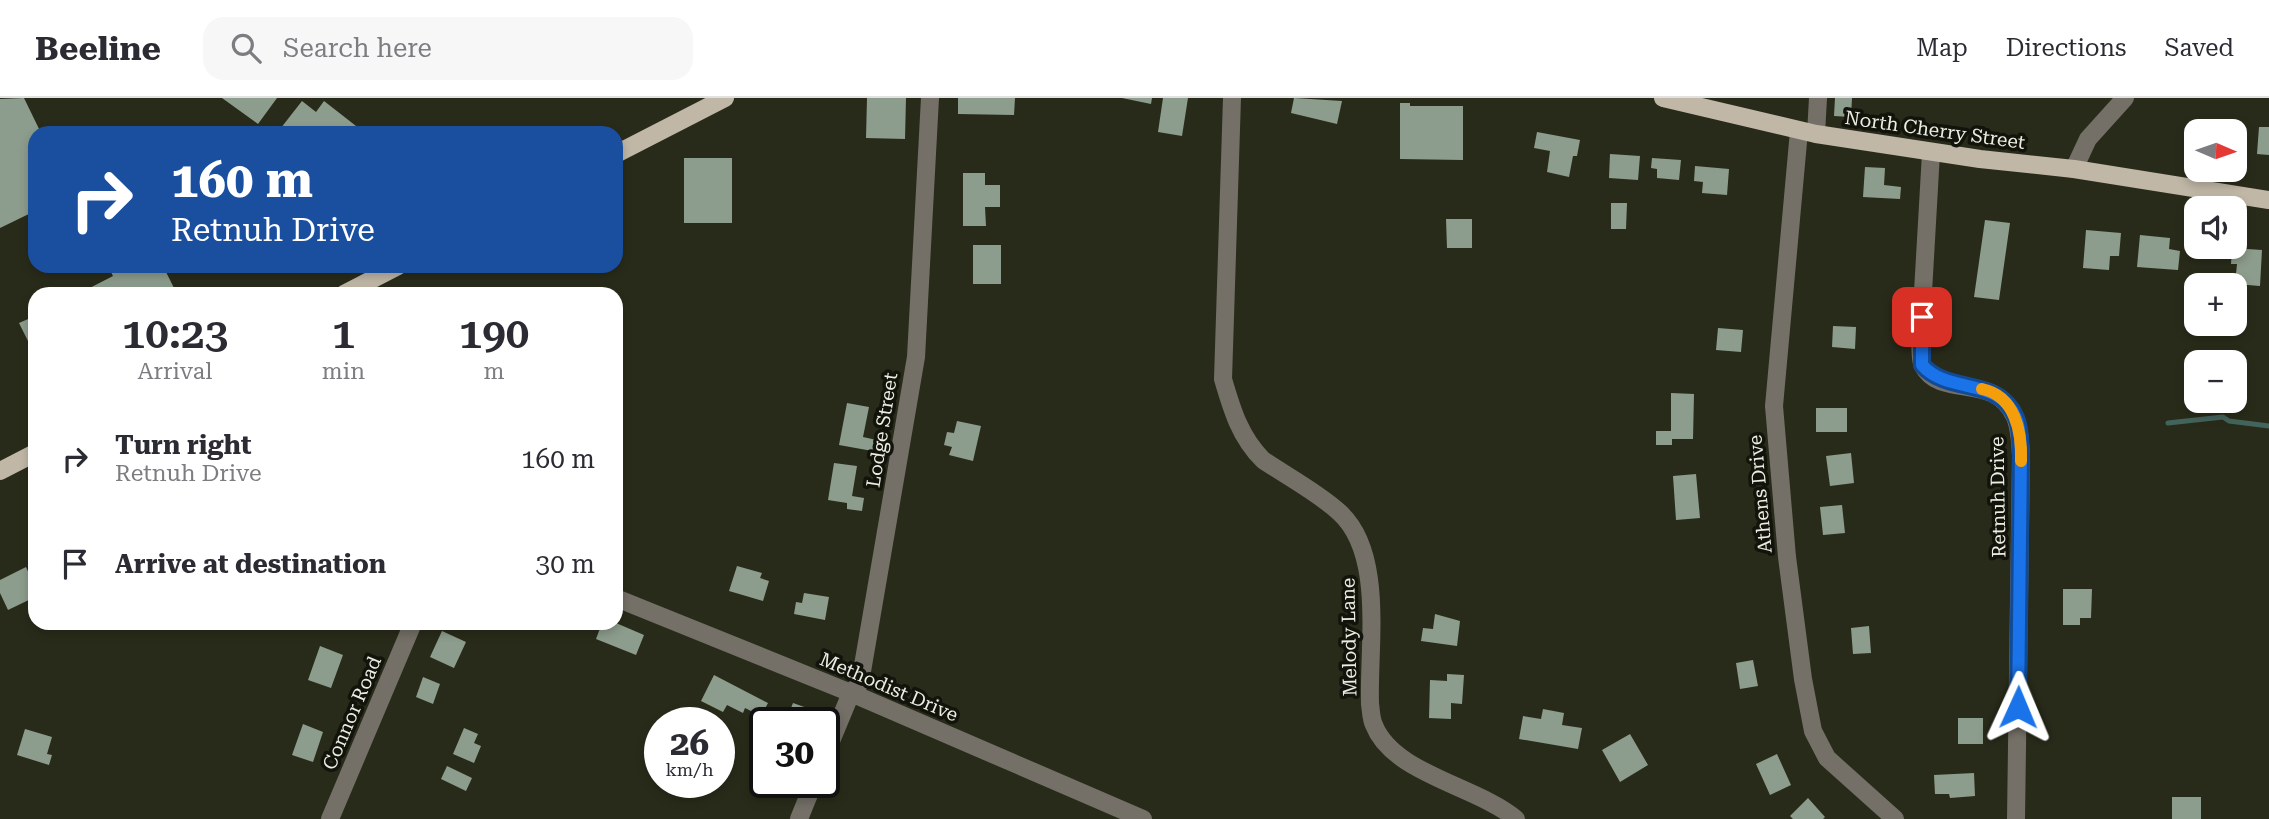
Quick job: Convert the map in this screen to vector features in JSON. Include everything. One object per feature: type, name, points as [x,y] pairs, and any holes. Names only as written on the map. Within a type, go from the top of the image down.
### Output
[{"type":"main road","points":[[623,150],[725,98]]},
{"type":"main road","name":"North Cherry Street","points":[[1663,98],[1808,132],[1931,152],[2074,169],[2269,200]]},
{"type":"main road","points":[[358,287],[384,273]]},
{"type":"main road","points":[[0,471],[28,457]]},
{"type":"street","name":"Lodge Street","points":[[840,719],[851,693],[860,683],[916,357],[930,98]]},
{"type":"street","name":"Melody Lane","points":[[1232,98],[1223,379],[1234,416],[1252,449],[1263,460],[1339,511],[1361,543],[1370,572],[1370,704],[1373,724],[1387,746],[1403,759],[1479,795],[1516,819]]},
{"type":"street","name":"Athens Drive","points":[[1818,98],[1808,132],[1774,406],[1787,557],[1803,679],[1813,731],[1827,758],[1895,819]]},
{"type":"street","points":[[2074,169],[2088,139],[2125,98]]},
{"type":"street","name":"Retnuh Drive","points":[[1931,152],[1920,344],[1922,365],[1931,376],[1947,383],[1994,391],[2006,401],[2017,419],[2021,455],[2016,819]]},
{"type":"street","name":"Methodist Drive","points":[[623,601],[851,693],[1143,819]]},
{"type":"street","name":"Connor Road","points":[[330,819],[410,630]]},
{"type":"street","points":[[799,819],[808,798]]},
{"type":"building","points":[[24,98],[38,126],[28,126],[28,214],[0,228],[0,99]]},
{"type":"building","points":[[222,98],[277,98],[258,124]]},
{"type":"building","points":[[867,98],[906,98],[905,139],[866,138]]},
{"type":"building","points":[[958,98],[1015,98],[1014,115],[958,114]]},
{"type":"building","points":[[1122,98],[1152,98],[1151,104]]},
{"type":"building","points":[[1163,98],[1188,98],[1182,136],[1158,132]]},
{"type":"building","points":[[1294,98],[1342,101],[1337,124],[1291,113]]},
{"type":"building","points":[[1835,98],[1852,98],[1851,117],[1834,116]]},
{"type":"building","points":[[302,101],[316,112],[324,101],[356,126],[282,126]]},
{"type":"building","points":[[1400,103],[1410,103],[1410,106],[1463,106],[1463,160],[1400,159]]},
{"type":"building","points":[[2259,127],[2269,127],[2269,155],[2257,154]]},
{"type":"building","points":[[1537,132],[1580,140],[1577,156],[1573,156],[1569,177],[1547,172],[1550,151],[1534,148]]},
{"type":"building","points":[[1610,154],[1640,156],[1638,180],[1609,178]]},
{"type":"building","points":[[684,158],[732,158],[732,223],[684,223]]},
{"type":"building","points":[[1652,158],[1681,160],[1679,180],[1657,178],[1657,169],[1651,168]]},
{"type":"building","points":[[1695,166],[1729,169],[1727,195],[1702,193],[1703,182],[1694,181]]},
{"type":"building","points":[[1865,167],[1885,168],[1884,185],[1901,187],[1900,199],[1863,197]]},
{"type":"building","points":[[963,173],[985,173],[985,185],[1000,185],[1000,207],[985,207],[986,226],[963,226]]},
{"type":"building","points":[[1611,203],[1627,203],[1626,229],[1611,229]]},
{"type":"building","points":[[1446,219],[1472,219],[1472,248],[1447,248]]},
{"type":"building","points":[[1985,220],[2010,223],[1999,300],[1974,297]]},
{"type":"building","points":[[2086,230],[2121,233],[2119,256],[2110,256],[2109,270],[2083,268]]},
{"type":"building","points":[[2140,235],[2170,238],[2169,249],[2180,251],[2178,270],[2137,267]]},
{"type":"building","points":[[973,245],[1001,245],[1001,284],[973,284]]},
{"type":"building","points":[[2247,249],[2262,250],[2260,286],[2247,285],[2247,273],[2236,273],[2237,264],[2231,264],[2231,259],[2247,259]]},
{"type":"building","points":[[112,273],[166,273],[174,287],[92,287],[113,276]]},
{"type":"building","points":[[28,319],[28,341],[19,323]]},
{"type":"building","points":[[1833,326],[1856,327],[1855,349],[1832,347]]},
{"type":"building","points":[[1718,328],[1743,330],[1741,352],[1716,350]]},
{"type":"building","points":[[1671,393],[1694,394],[1693,439],[1672,439],[1672,445],[1656,445],[1656,431],[1671,431]]},
{"type":"building","points":[[847,403],[869,407],[863,437],[881,441],[878,452],[839,445]]},
{"type":"building","points":[[1816,408],[1847,408],[1847,432],[1816,432]]},
{"type":"building","points":[[957,421],[981,426],[973,461],[949,455],[952,447],[944,445],[947,432],[954,433]]},
{"type":"building","points":[[1851,453],[1854,483],[1830,486],[1826,456]]},
{"type":"building","points":[[834,463],[857,466],[852,496],[864,498],[862,511],[847,509],[847,503],[828,500]]},
{"type":"building","points":[[1696,474],[1700,518],[1676,520],[1673,476]]},
{"type":"building","points":[[1842,505],[1845,533],[1823,535],[1820,507]]},
{"type":"building","points":[[737,566],[762,573],[760,578],[769,581],[763,601],[729,591]]},
{"type":"building","points":[[26,567],[28,600],[8,610],[0,593],[0,580]]},
{"type":"building","points":[[2063,589],[2092,589],[2091,618],[2080,618],[2080,625],[2063,625]]},
{"type":"building","points":[[804,593],[829,597],[825,620],[794,614],[796,602],[802,603]]},
{"type":"building","points":[[1435,614],[1460,621],[1457,646],[1421,641],[1423,628],[1433,629]]},
{"type":"building","points":[[623,626],[644,635],[636,655],[596,639],[599,630],[623,630]]},
{"type":"building","points":[[1869,626],[1871,653],[1853,654],[1851,628]]},
{"type":"building","points":[[442,631],[466,642],[454,668],[430,657]]},
{"type":"building","points":[[320,646],[343,655],[331,688],[308,680]]},
{"type":"building","points":[[1753,660],[1758,686],[1740,689],[1736,663]]},
{"type":"building","points":[[1447,674],[1464,675],[1462,704],[1451,703],[1451,719],[1429,718],[1430,680],[1447,681]]},
{"type":"building","points":[[714,675],[768,703],[766,707],[749,707],[749,710],[745,708],[743,713],[735,707],[713,707],[701,701]]},
{"type":"building","points":[[423,677],[440,684],[433,704],[416,697]]},
{"type":"building","points":[[1543,709],[1564,713],[1562,725],[1582,728],[1578,749],[1519,739],[1523,716],[1541,719]]},
{"type":"building","points":[[1958,718],[1983,718],[1983,744],[1958,744]]},
{"type":"building","points":[[303,724],[323,732],[313,762],[292,755]]},
{"type":"building","points":[[464,728],[478,734],[474,743],[481,746],[474,763],[453,754]]},
{"type":"building","points":[[25,729],[52,737],[47,754],[52,755],[49,765],[17,755]]},
{"type":"building","points":[[1630,734],[1648,765],[1620,782],[1602,750]]},
{"type":"building","points":[[1777,754],[1791,785],[1770,795],[1756,764]]},
{"type":"building","points":[[447,766],[472,778],[466,791],[441,779]]},
{"type":"building","points":[[1974,773],[1975,796],[1950,798],[1949,794],[1935,794],[1934,775]]},
{"type":"building","points":[[2172,797],[2201,797],[2201,819],[2172,819]]},
{"type":"building","points":[[1808,798],[1825,817],[1793,819],[1790,816]]},
{"type":"waterway","points":[[2168,423],[2223,417],[2229,421],[2269,426]]},
{"type":"slow traffic","points":[[1982,389],[1994,391],[2006,401],[2017,419],[2021,461]]},
{"type":"route","points":[[1922,317],[1922,365],[1931,376],[1947,383],[1994,391],[2006,401],[2017,419],[2021,455],[2018,707]]}]
